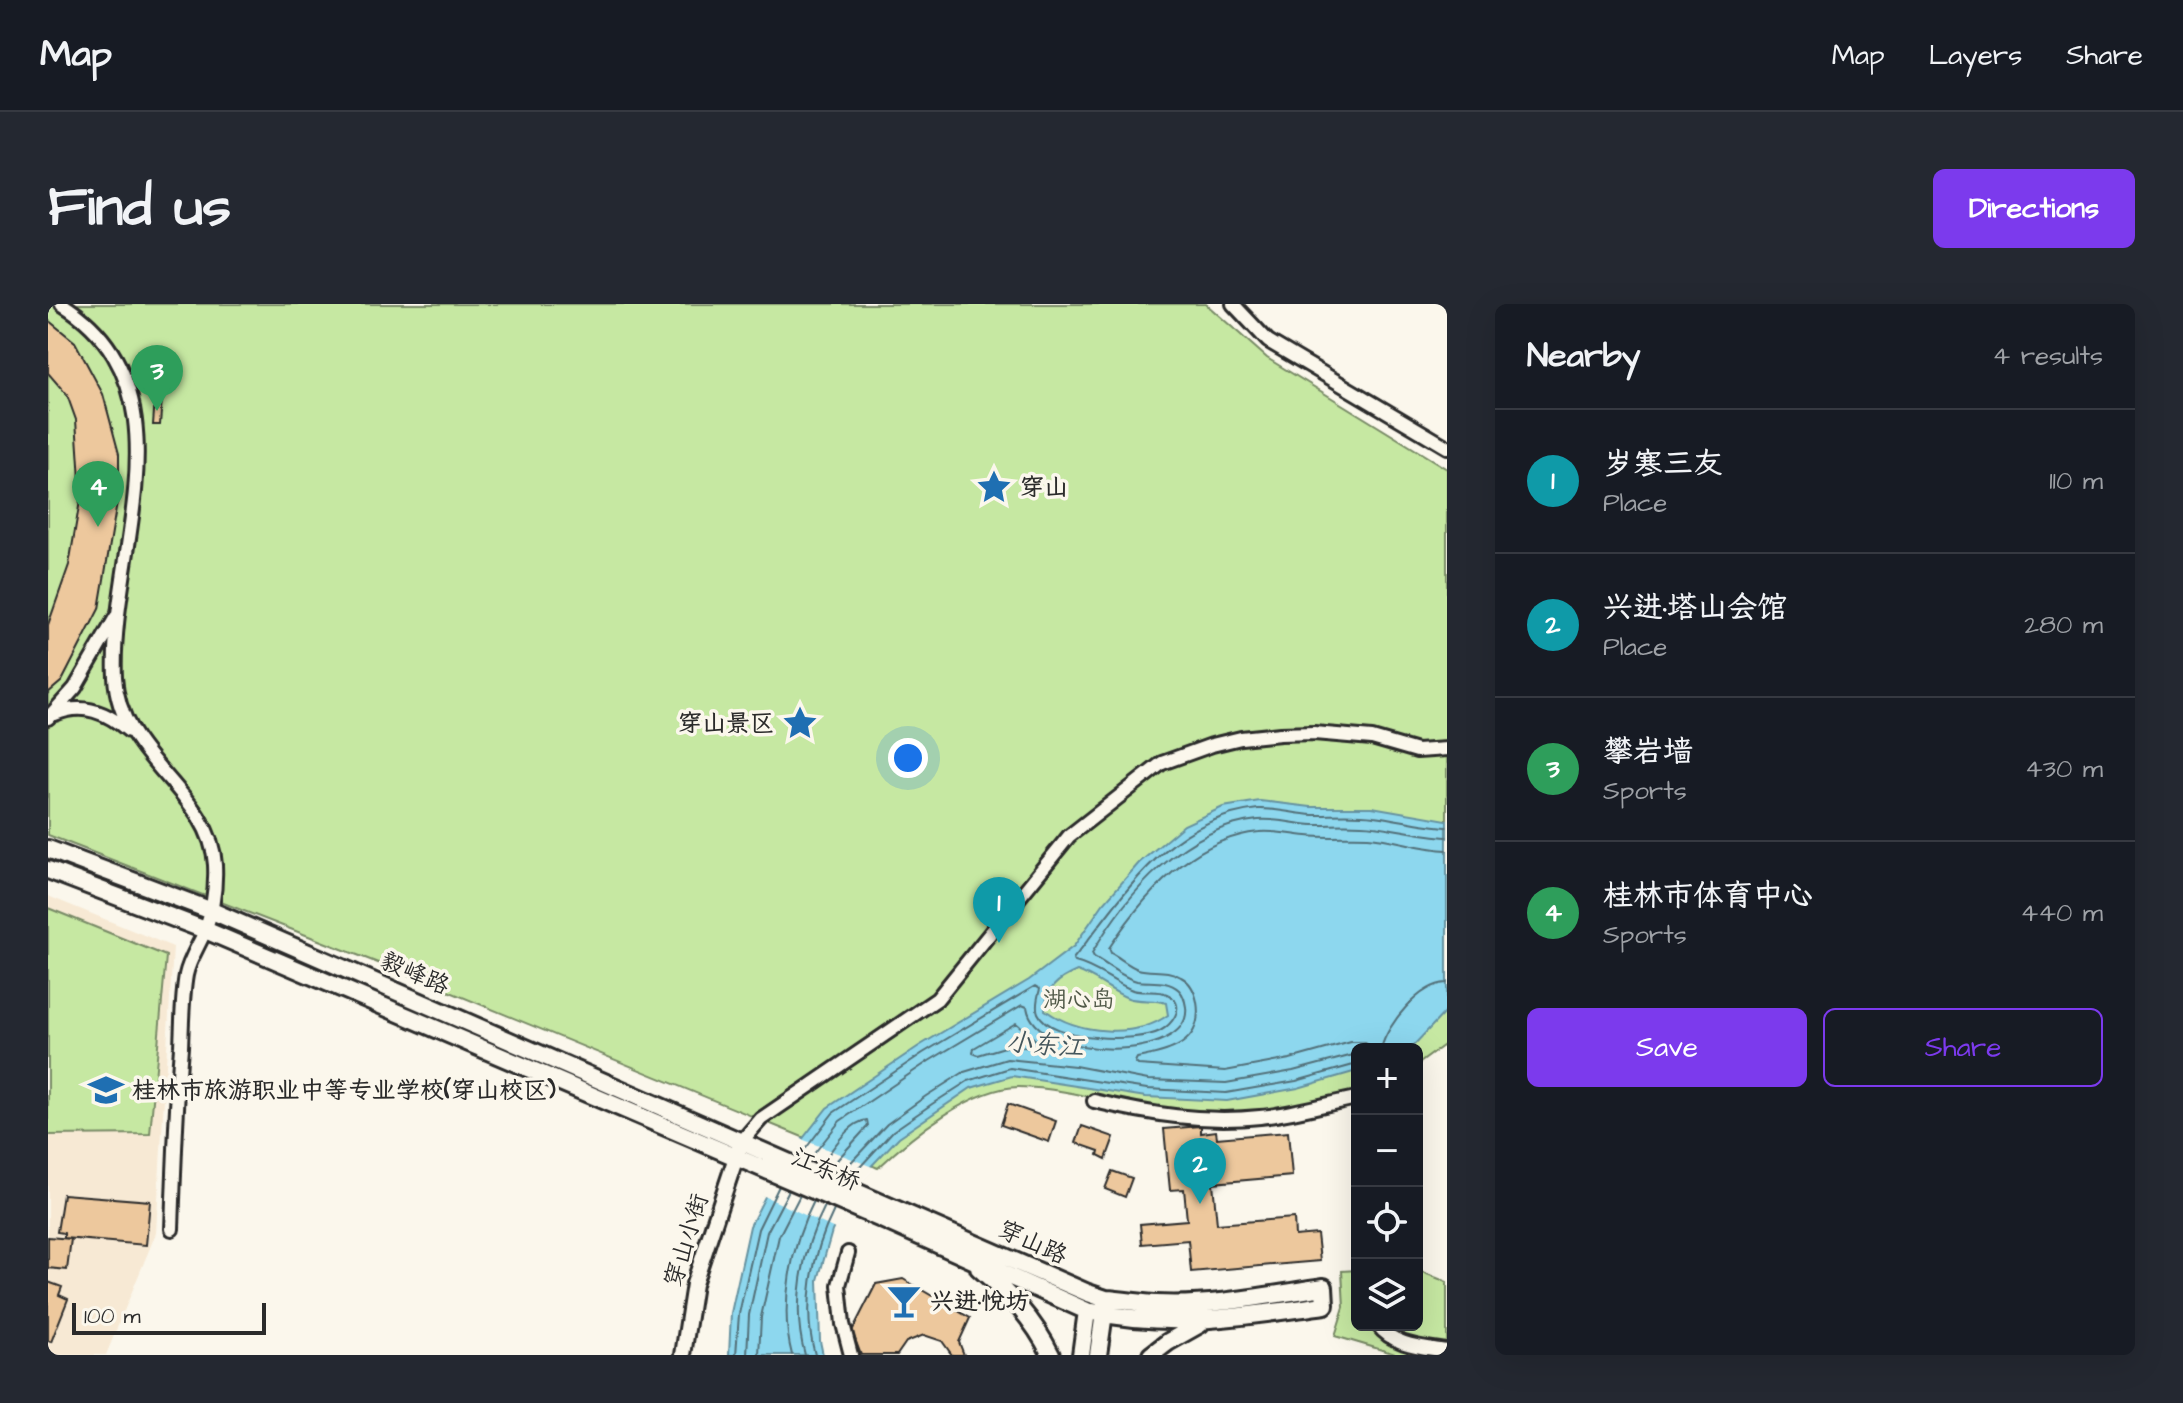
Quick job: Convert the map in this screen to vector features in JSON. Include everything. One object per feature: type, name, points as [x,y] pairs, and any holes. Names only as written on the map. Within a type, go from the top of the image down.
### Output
[{"type":"main road","name":"毅峰路","points":[[48,849],[212,911],[739,1149]]},
{"type":"main road","name":"毅峰路","points":[[48,870],[205,930],[756,1156]]},
{"type":"main road","name":"江东桥","points":[[756,1156],[885,1212]]},
{"type":"main road","name":"穿山路","points":[[885,1212],[966,1256],[1087,1311],[1105,1306]]},
{"type":"main road","name":"穿山路","points":[[885,1212],[1088,1293],[1105,1306]]},
{"type":"main road","points":[[966,1256],[1022,1308],[1041,1334],[1051,1355]]},
{"type":"main road","points":[[1324,1287],[1325,1305],[1204,1322],[1162,1321],[1105,1306],[1215,1302],[1324,1287]]},
{"type":"main road","points":[[1081,1355],[1088,1293]]},
{"type":"main road","points":[[1098,1355],[1105,1306]]},
{"type":"main road","points":[[1151,1355],[1204,1322]]},
{"type":"street","points":[[62,304],[97,331],[112,350],[127,384],[133,411],[137,468],[119,611],[115,676],[118,698],[147,756],[205,825],[214,860],[212,911],[186,972],[175,1122],[172,1229]]},
{"type":"street","points":[[1233,304],[1268,341],[1447,447]]},
{"type":"street","points":[[50,717],[75,688],[119,611]]},
{"type":"street","points":[[50,717],[65,710],[93,710],[114,718],[134,735]]},
{"type":"street","points":[[739,1149],[761,1119],[937,999],[1069,836],[1162,763],[1212,745],[1280,734],[1314,733],[1372,738],[1417,751],[1447,749]]},
{"type":"street","points":[[1094,1101],[1171,1116],[1227,1119],[1264,1117],[1351,1099]]},
{"type":"street","name":"穿山小街","points":[[683,1355],[694,1284],[739,1149]]},
{"type":"street","points":[[848,1253],[839,1285],[843,1324],[851,1355]]},
{"type":"street","points":[[1382,1331],[1395,1340],[1447,1351]]},
{"type":"shaded area","name":"桂林市旅游职业中等专业学校(穿山校区)","points":[[48,896],[173,947],[156,1233],[106,1355],[48,1355]]},
{"type":"green space","name":"穿山景区","points":[[48,304],[1206,304],[1267,358],[1447,469],[1447,1043],[1423,1061],[1423,1043],[1351,1043],[1351,1093],[1279,1108],[1200,1115],[1177,1114],[1042,1088],[1001,1089],[962,1104],[943,1116],[878,1168],[409,975],[48,835]]},
{"type":"green space","points":[[48,908],[166,956],[150,1134],[48,1135]]},
{"type":"green space","points":[[1351,1270],[1351,1331],[1423,1331],[1423,1272],[1447,1282],[1447,1355],[1399,1355],[1335,1336],[1344,1307],[1342,1271]]},
{"type":"water","name":"小东江","points":[[1260,801],[1311,807],[1372,807],[1447,820],[1447,1010],[1416,1043],[1351,1043],[1351,1073],[1298,1088],[1227,1101],[1146,1097],[1012,1076],[971,1088],[899,1137],[858,1180],[832,1231],[818,1280],[823,1355],[729,1355],[731,1313],[750,1226],[779,1169],[827,1108],[919,1046],[1029,980],[1074,946],[1103,904],[1139,863],[1184,825],[1223,807]],"holes":[[[1077,971],[1128,998],[1166,1003],[1168,1015],[1140,1028],[1106,1030],[1074,1024],[1045,1010],[1054,985],[1064,977]]]},
{"type":"pier","points":[[799,1138],[875,1168],[861,1182],[837,1230],[762,1195],[776,1167]]},
{"type":"building","points":[[48,320],[75,342],[103,394],[119,454],[119,490],[99,609],[62,681],[48,693],[48,625],[69,565],[81,495],[76,420],[67,395],[48,373]]},
{"type":"building","points":[[155,397],[162,397],[160,425],[153,425]]},
{"type":"building","points":[[1008,1104],[1056,1121],[1049,1142],[1001,1125]]},
{"type":"building","points":[[1082,1126],[1114,1137],[1106,1159],[1098,1155],[1099,1151],[1076,1143]]},
{"type":"building","points":[[1201,1126],[1201,1133],[1216,1131],[1217,1138],[1288,1132],[1292,1176],[1213,1183],[1217,1224],[1294,1218],[1295,1236],[1317,1234],[1320,1261],[1191,1272],[1188,1240],[1142,1244],[1140,1224],[1187,1220],[1184,1189],[1170,1190],[1164,1129]]},
{"type":"building","points":[[1112,1171],[1132,1178],[1125,1197],[1105,1189]]},
{"type":"building","points":[[63,1194],[150,1201],[146,1245],[64,1238],[64,1233],[57,1232]]},
{"type":"building","points":[[48,1237],[71,1239],[67,1270],[48,1268]]},
{"type":"building","name":"兴进·悦坊","points":[[903,1279],[970,1318],[959,1342],[964,1355],[952,1355],[942,1341],[924,1335],[906,1342],[897,1355],[861,1355],[852,1331],[876,1284]]},
{"type":"building","points":[[48,1282],[62,1287],[59,1295],[68,1299],[51,1342],[48,1341]]},
{"type":"place","name":"攀岩墙","points":[[157,411]]},
{"type":"place","name":"穿山","points":[[994,487]]},
{"type":"place","name":"桂林市体育中心","points":[[98,527]]},
{"type":"place","name":"穿山景区","points":[[800,723]]},
{"type":"place","name":"岁寒三友","points":[[999,943]]},
{"type":"place","name":"桂林市旅游职业中等专业学校(穿山校区)","points":[[106,1090]]},
{"type":"place","name":"兴进·塔山会馆","points":[[1200,1204]]},
{"type":"place","name":"兴进·悦坊","points":[[904,1301]]},
{"type":"park label","name":"湖心岛","points":[[1079,999]]}]
